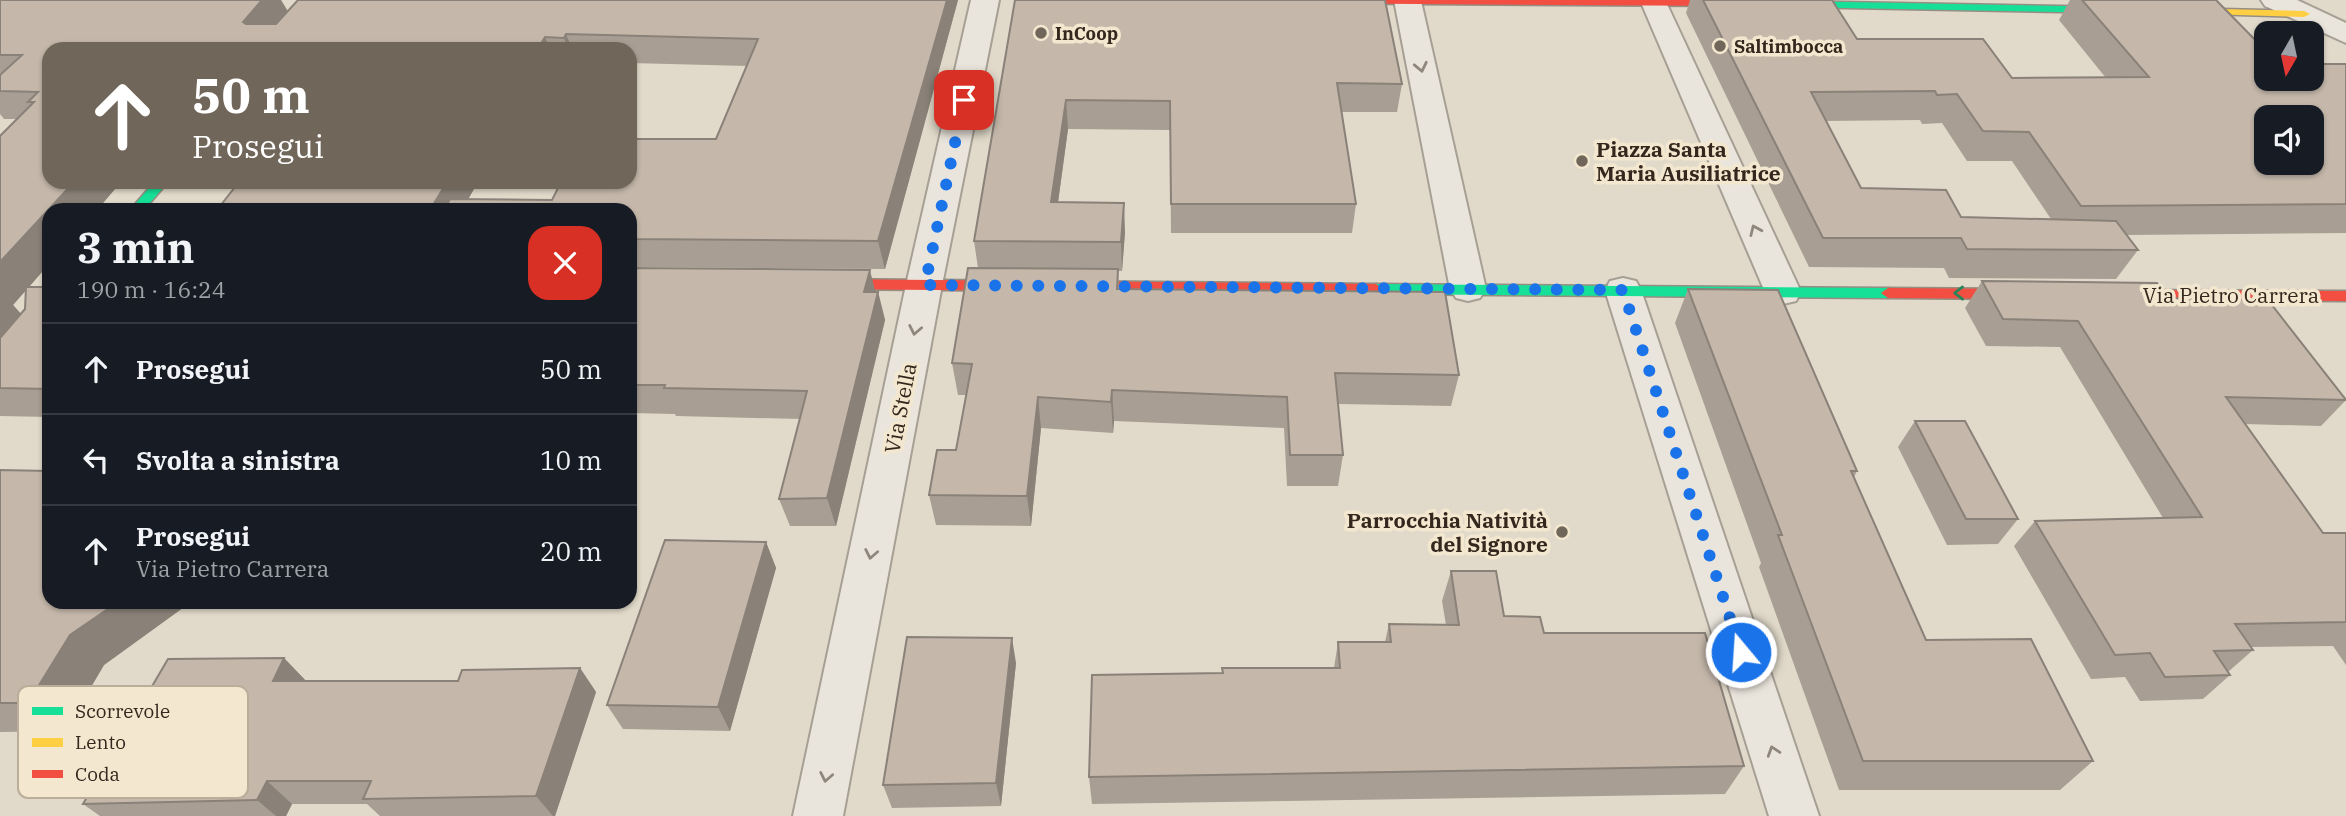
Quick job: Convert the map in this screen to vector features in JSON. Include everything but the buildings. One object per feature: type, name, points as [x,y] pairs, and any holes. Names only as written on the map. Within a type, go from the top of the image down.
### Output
[{"type":"street","name":"Via Stella","points":[[818,816],[985,0]]},
{"type":"street","points":[[1272,0],[1651,2],[2138,11]]},
{"type":"street","points":[[2275,0],[2346,34]]},
{"type":"street","points":[[1407,1],[1468,289]]},
{"type":"street","points":[[1651,2],[1783,292]]},
{"type":"street","points":[[2165,11],[2304,14]]},
{"type":"street","points":[[143,203],[155,189]]},
{"type":"street","points":[[804,284],[1468,289],[1628,307],[1783,292],[2042,294]]},
{"type":"street","name":"Via Pietro Carrera","points":[[2097,294],[2346,296]]},
{"type":"street","points":[[1628,307],[1794,816]]},
{"type":"traffic: fast","points":[[1736,3],[2117,10]]},
{"type":"traffic: fast","points":[[143,203],[155,189]]},
{"type":"traffic: fast","points":[[1376,289],[1888,293]]},
{"type":"traffic: slow","points":[[2177,11],[2304,14]]},
{"type":"traffic: jam","points":[[1272,0],[1736,3]]},
{"type":"traffic: jam","points":[[822,284],[1376,289]]},
{"type":"traffic: jam","points":[[1888,293],[2025,294]]},
{"type":"traffic: jam","points":[[2114,295],[2346,296]]},
{"type":"place","name":"InCoop","points":[[1041,33]]},
{"type":"place","name":"Saltimbocca","points":[[1720,46]]},
{"type":"place","name":"Piazza Santa Maria Ausiliatrice","points":[[1582,161]]},
{"type":"place","name":"Parrocchia Natività del Signore","points":[[1562,532]]},
{"type":"route","points":[[964,100],[925,285],[1623,290],[1741,652]]}]
